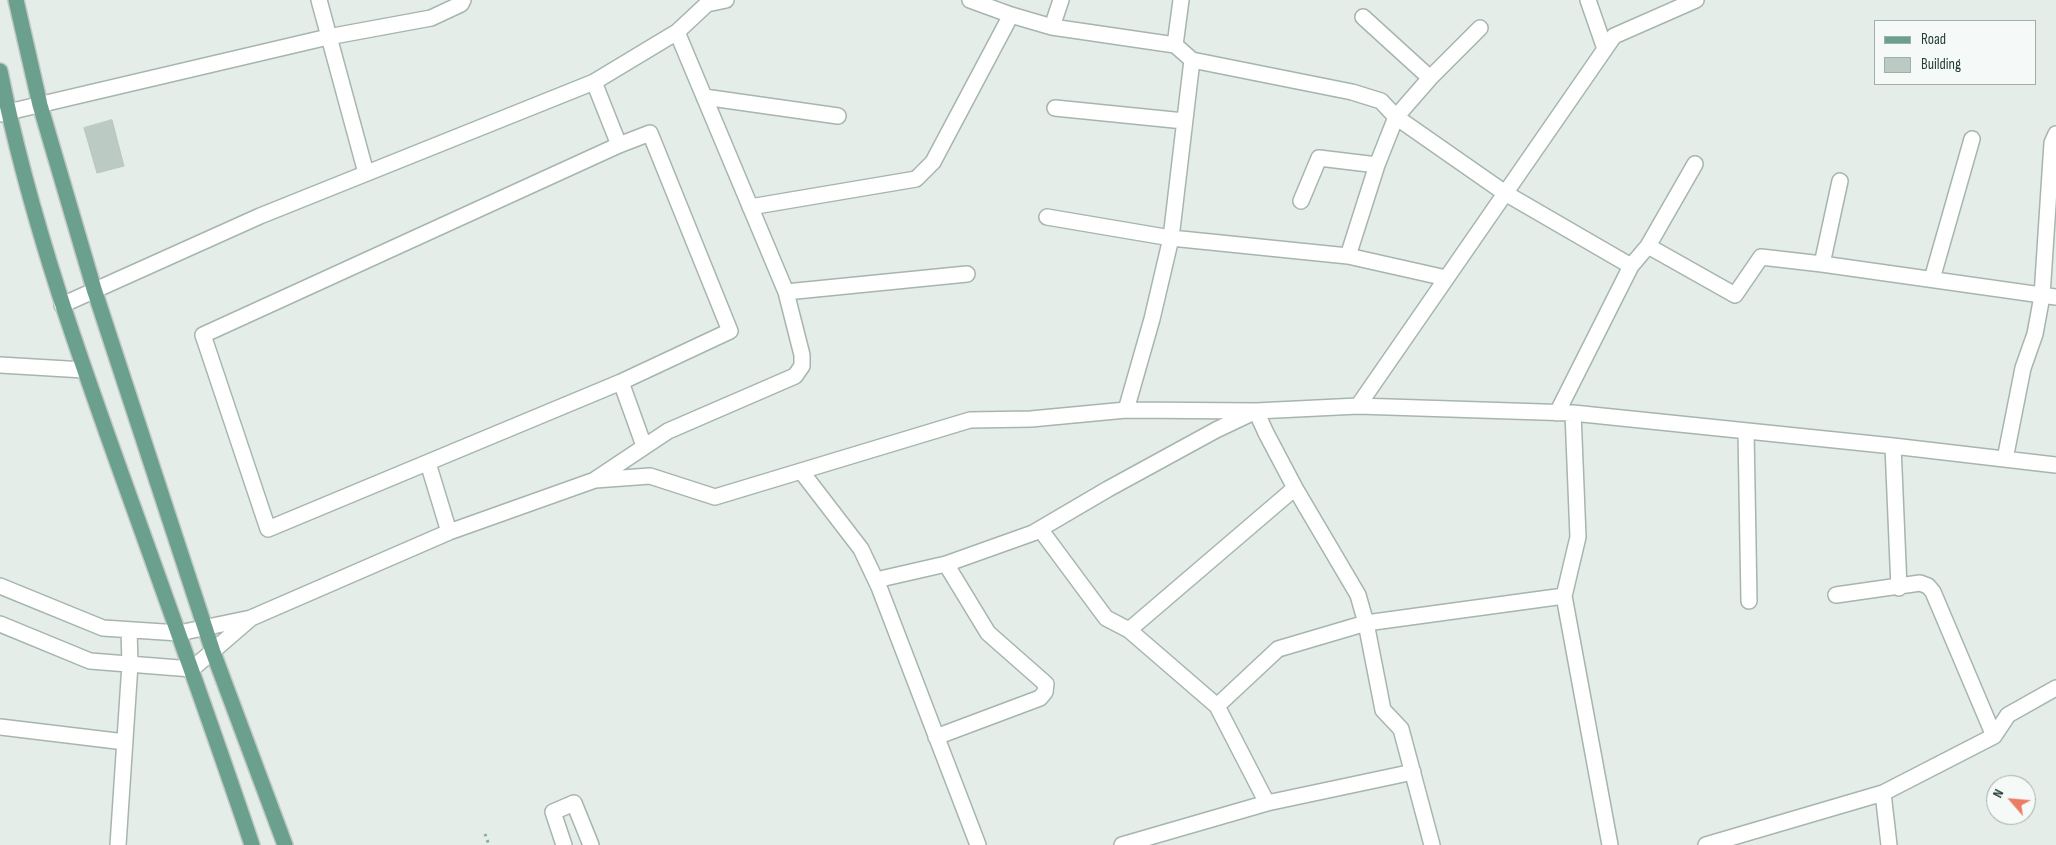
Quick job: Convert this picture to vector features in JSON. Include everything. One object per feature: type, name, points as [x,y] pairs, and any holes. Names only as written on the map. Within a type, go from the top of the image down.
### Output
[{"type":"main road","points":[[16,0],[40,105],[94,289],[214,652],[286,845]]},
{"type":"main road","points":[[0,71],[4,114],[62,305],[192,669],[252,845]]},
{"type":"street","points":[[319,0],[366,173]]},
{"type":"street","points":[[4,114],[328,37],[431,18],[461,4],[463,0]]},
{"type":"street","points":[[62,305],[260,216],[594,82],[677,32],[707,4],[724,0]]},
{"type":"street","points":[[970,0],[1012,16],[1052,27],[1175,45],[1192,60],[1352,92],[1382,101],[1396,117],[1505,193],[1631,266]]},
{"type":"street","points":[[1052,27],[1061,0]]},
{"type":"street","points":[[1175,45],[1181,0]]},
{"type":"street","points":[[1588,0],[1605,49]]},
{"type":"street","points":[[1358,406],[1614,36],[1696,0]]},
{"type":"street","points":[[750,207],[916,179],[933,162],[1012,16]]},
{"type":"street","points":[[1364,17],[1430,78]]},
{"type":"street","points":[[1348,256],[1377,165],[1396,117],[1430,78],[1480,28]]},
{"type":"street","points":[[0,586],[103,628],[179,633],[251,618],[449,532],[595,480],[668,430],[795,376],[802,366],[802,355],[786,292],[677,32]]},
{"type":"street","points":[[1126,410],[1152,319],[1171,238],[1192,60]]},
{"type":"street","points":[[594,82],[619,145]]},
{"type":"street","points":[[704,97],[838,116]]},
{"type":"street","points":[[1055,108],[1184,121]]},
{"type":"street","points":[[650,133],[730,331],[621,382],[268,529],[203,335],[619,145],[650,133]]},
{"type":"street","points":[[2005,459],[2023,368],[2049,296],[2052,143],[2056,134]]},
{"type":"street","points":[[1932,279],[1972,139]]},
{"type":"street","points":[[1301,200],[1320,158],[1377,165]]},
{"type":"street","points":[[1557,413],[1631,266],[1648,246],[1695,164]]},
{"type":"street","points":[[1822,264],[1840,181]]},
{"type":"street","points":[[1047,217],[1171,238],[1348,256],[1446,278]]},
{"type":"street","points":[[1648,246],[1735,295],[1761,257],[2049,296]]},
{"type":"street","points":[[786,292],[967,274]]},
{"type":"street","points":[[0,365],[84,370]]},
{"type":"street","points":[[621,382],[644,446]]},
{"type":"street","points":[[595,480],[650,476],[715,496],[970,420],[1030,419],[1126,410],[1256,411],[1358,406],[1573,413],[2056,465]]},
{"type":"street","points":[[1256,411],[1295,488],[1358,595],[1366,623],[1384,710],[1401,729],[1432,845]]},
{"type":"street","points":[[876,580],[946,564],[1040,529],[1108,489],[1216,430],[1256,411]]},
{"type":"street","points":[[1573,413],[1578,536],[1564,596],[1610,845]]},
{"type":"street","points":[[1746,431],[1749,601]]},
{"type":"street","points":[[1893,446],[1899,588]]},
{"type":"street","points":[[428,463],[449,532]]},
{"type":"street","points":[[801,470],[861,549],[876,580],[978,845]]},
{"type":"street","points":[[1129,630],[1295,488]]},
{"type":"street","points":[[1040,529],[1106,618],[1129,630],[1217,706],[1267,803]]},
{"type":"street","points":[[936,737],[1040,698],[1045,692],[1046,684],[988,633],[946,564]]},
{"type":"street","points":[[1836,595],[1920,584],[1928,586],[1933,592],[1994,736]]},
{"type":"street","points":[[1217,706],[1278,649],[1366,623],[1564,596]]},
{"type":"street","points":[[0,624],[90,661],[192,669],[214,652],[251,618]]},
{"type":"street","points":[[118,845],[130,664],[129,630]]},
{"type":"street","points":[[1706,845],[1734,840],[1883,793],[1994,736],[2008,715],[2056,688]]},
{"type":"street","points":[[0,727],[125,742]]},
{"type":"street","points":[[1122,845],[1267,803],[1413,772]]},
{"type":"street","points":[[1883,793],[1889,845]]},
{"type":"street","points":[[564,845],[552,812],[574,803],[591,845]]},
{"type":"path","points":[[485,834],[489,845]]},
{"type":"building","points":[[112,120],[124,166],[97,173],[84,128]]}]
